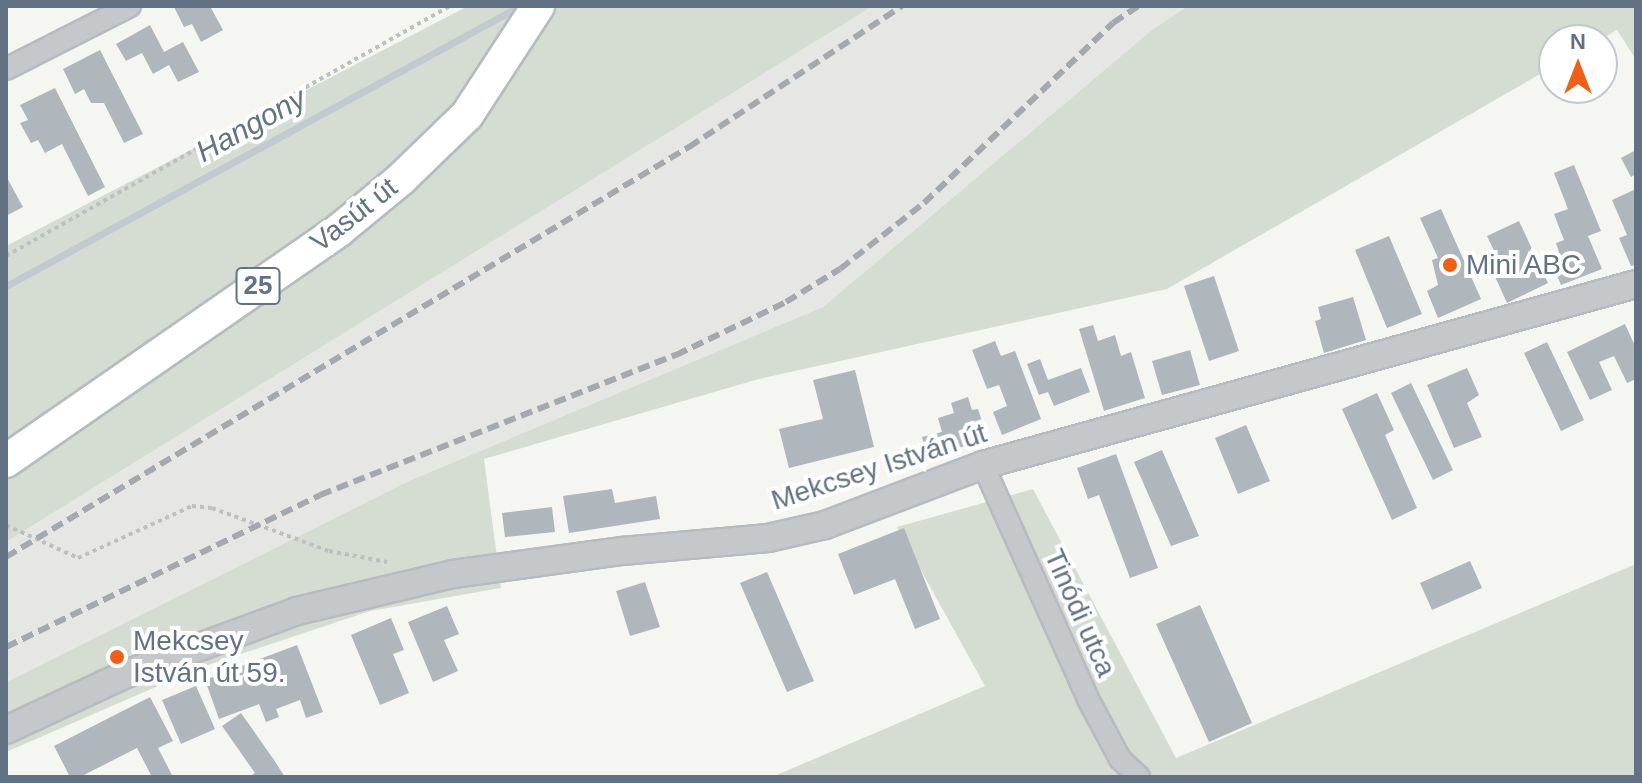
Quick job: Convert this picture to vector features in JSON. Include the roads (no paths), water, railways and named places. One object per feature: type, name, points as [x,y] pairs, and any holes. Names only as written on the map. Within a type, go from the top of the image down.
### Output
[{"type":"main road","name":"Vasút út","points":[[6,461],[338,231],[436,148],[488,86],[538,6]]},
{"type":"street","points":[[6,69],[130,6]]},
{"type":"street","name":"Mekcsey István út","points":[[6,730],[126,674],[297,611],[453,574],[622,551],[768,538],[825,525],[983,465],[1636,284]]},
{"type":"street","name":"Tinódi utca","points":[[983,465],[1088,699],[1120,759],[1139,777]]},
{"type":"waterway","name":"Hangony","points":[[6,286],[520,6]]},
{"type":"railway","points":[[6,557],[689,147],[902,6]]},
{"type":"railway","points":[[6,647],[320,495],[676,355],[786,302],[840,269],[924,203],[1113,23],[1138,6]]},
{"type":"place","name":"Mini ABC","points":[[1450,265]]},
{"type":"place","name":"Mekcsey István út 59.","points":[[117,657]]}]
